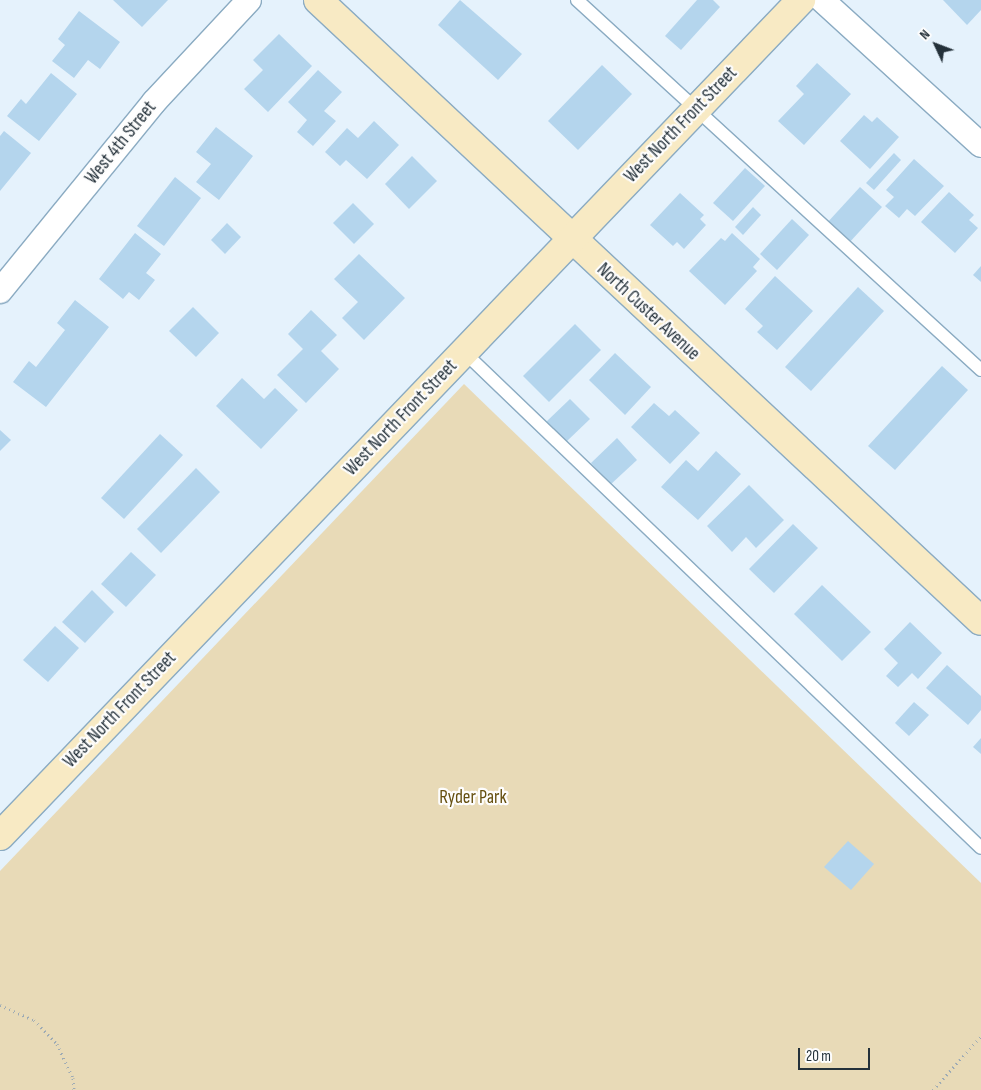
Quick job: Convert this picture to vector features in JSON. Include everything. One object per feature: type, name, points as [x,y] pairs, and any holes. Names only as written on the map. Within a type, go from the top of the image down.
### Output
[{"type":"street","name":"West 4th Street","points":[[0,291],[154,102],[249,0]]},
{"type":"street","name":"North Custer Avenue","points":[[318,0],[571,240],[981,621]]},
{"type":"street","name":"West North Front Street","points":[[0,836],[801,0]]},
{"type":"street","points":[[822,0],[981,145]]},
{"type":"lane","points":[[577,0],[981,370]]},
{"type":"lane","points":[[464,352],[981,848]]},
{"type":"path","points":[[0,1005],[34,1020],[56,1044],[73,1078],[74,1090]]},
{"type":"path","points":[[933,1090],[981,1036]]},
{"type":"green space","name":"Ryder Park","points":[[464,384],[981,883],[981,1090],[0,1090],[0,871]]},
{"type":"building","points":[[113,0],[168,0],[142,27]]},
{"type":"building","points":[[460,0],[522,54],[498,80],[438,25]]},
{"type":"building","points":[[697,0],[713,0],[720,7],[681,50],[665,36]]},
{"type":"building","points":[[943,0],[981,0],[981,10],[967,25]]},
{"type":"building","points":[[79,11],[120,42],[100,69],[88,60],[74,78],[52,61],[65,45],[58,39]]},
{"type":"building","points":[[279,34],[312,66],[268,112],[244,89],[263,70],[253,60]]},
{"type":"building","points":[[817,63],[851,94],[804,145],[778,121],[804,94],[796,86]]},
{"type":"building","points":[[602,65],[632,94],[578,150],[548,121]]},
{"type":"building","points":[[318,70],[342,92],[324,111],[336,121],[313,146],[297,132],[307,120],[288,102]]},
{"type":"building","points":[[51,73],[77,94],[39,141],[7,116],[21,99],[26,104]]},
{"type":"building","points":[[864,115],[872,122],[877,117],[899,137],[870,169],[840,141]]},
{"type":"building","points":[[374,121],[399,145],[367,179],[346,160],[340,166],[325,152],[347,128],[358,138]]},
{"type":"building","points":[[216,127],[253,156],[219,200],[196,182],[211,164],[196,152]]},
{"type":"building","points":[[4,131],[31,153],[0,191],[0,136]]},
{"type":"building","points":[[894,153],[901,160],[874,190],[866,183]]},
{"type":"building","points":[[412,156],[437,181],[409,209],[385,184]]},
{"type":"building","points":[[914,159],[944,186],[915,216],[907,209],[899,218],[885,206],[894,197],[886,190]]},
{"type":"building","points":[[745,168],[765,186],[733,221],[713,203]]},
{"type":"building","points":[[175,177],[201,198],[164,246],[137,226]]},
{"type":"building","points":[[860,187],[882,207],[848,244],[826,224]]},
{"type":"building","points":[[949,192],[974,215],[969,220],[978,228],[955,253],[921,222]]},
{"type":"building","points":[[680,193],[704,215],[700,219],[706,225],[684,249],[677,242],[673,246],[650,225]]},
{"type":"building","points":[[353,203],[374,224],[354,244],[333,223]]},
{"type":"building","points":[[753,207],[761,215],[743,235],[735,227]]},
{"type":"building","points":[[792,219],[809,235],[777,270],[760,254]]},
{"type":"building","points":[[227,223],[241,237],[225,254],[211,240]]},
{"type":"building","points":[[135,233],[161,254],[146,273],[155,280],[139,300],[129,292],[123,299],[99,279]]},
{"type":"building","points":[[732,233],[760,259],[753,267],[757,271],[725,305],[689,271],[721,238],[725,241]]},
{"type":"building","points":[[359,254],[405,298],[364,340],[342,318],[358,302],[334,279]]},
{"type":"building","points":[[981,266],[981,282],[973,275]]},
{"type":"building","points":[[775,276],[813,311],[777,350],[757,332],[763,326],[745,309]]},
{"type":"building","points":[[858,287],[884,311],[811,391],[785,367]]},
{"type":"building","points":[[75,300],[109,327],[46,407],[13,382],[29,361],[36,367],[65,330],[57,323]]},
{"type":"building","points":[[193,307],[219,333],[196,357],[169,331]]},
{"type":"building","points":[[311,310],[337,335],[321,351],[339,369],[306,403],[277,375],[303,349],[288,334]]},
{"type":"building","points":[[575,324],[601,350],[549,402],[523,376]]},
{"type":"building","points":[[615,353],[651,387],[625,415],[589,380]]},
{"type":"building","points":[[942,366],[968,390],[895,470],[868,446]]},
{"type":"building","points":[[242,378],[264,399],[275,388],[298,410],[261,449],[216,406]]},
{"type":"building","points":[[570,399],[590,419],[566,442],[546,422]]},
{"type":"building","points":[[654,403],[669,416],[675,410],[700,433],[670,464],[631,427]]},
{"type":"building","points":[[0,430],[11,440],[0,451]]},
{"type":"building","points":[[160,434],[183,455],[124,519],[101,498]]},
{"type":"building","points":[[617,438],[637,460],[610,485],[591,463]]},
{"type":"building","points":[[716,451],[741,474],[698,520],[661,487],[686,460],[698,471]]},
{"type":"building","points":[[196,468],[220,492],[161,553],[137,529]]},
{"type":"building","points":[[749,485],[784,520],[756,548],[746,537],[732,552],[707,526]]},
{"type":"building","points":[[793,524],[818,548],[774,593],[749,569]]},
{"type":"building","points":[[131,552],[156,575],[126,607],[101,584]]},
{"type":"building","points":[[822,585],[871,632],[842,661],[794,614]]},
{"type":"building","points":[[92,590],[114,612],[85,643],[62,622]]},
{"type":"building","points":[[910,622],[942,653],[918,679],[912,673],[898,687],[886,676],[898,663],[884,649]]},
{"type":"building","points":[[55,626],[79,648],[48,682],[23,660]]},
{"type":"building","points":[[947,665],[981,696],[981,710],[968,725],[926,688]]},
{"type":"building","points":[[914,702],[929,715],[909,736],[895,723]]},
{"type":"building","points":[[981,738],[981,754],[973,747]]},
{"type":"building","points":[[848,841],[874,864],[851,890],[824,867]]}]
